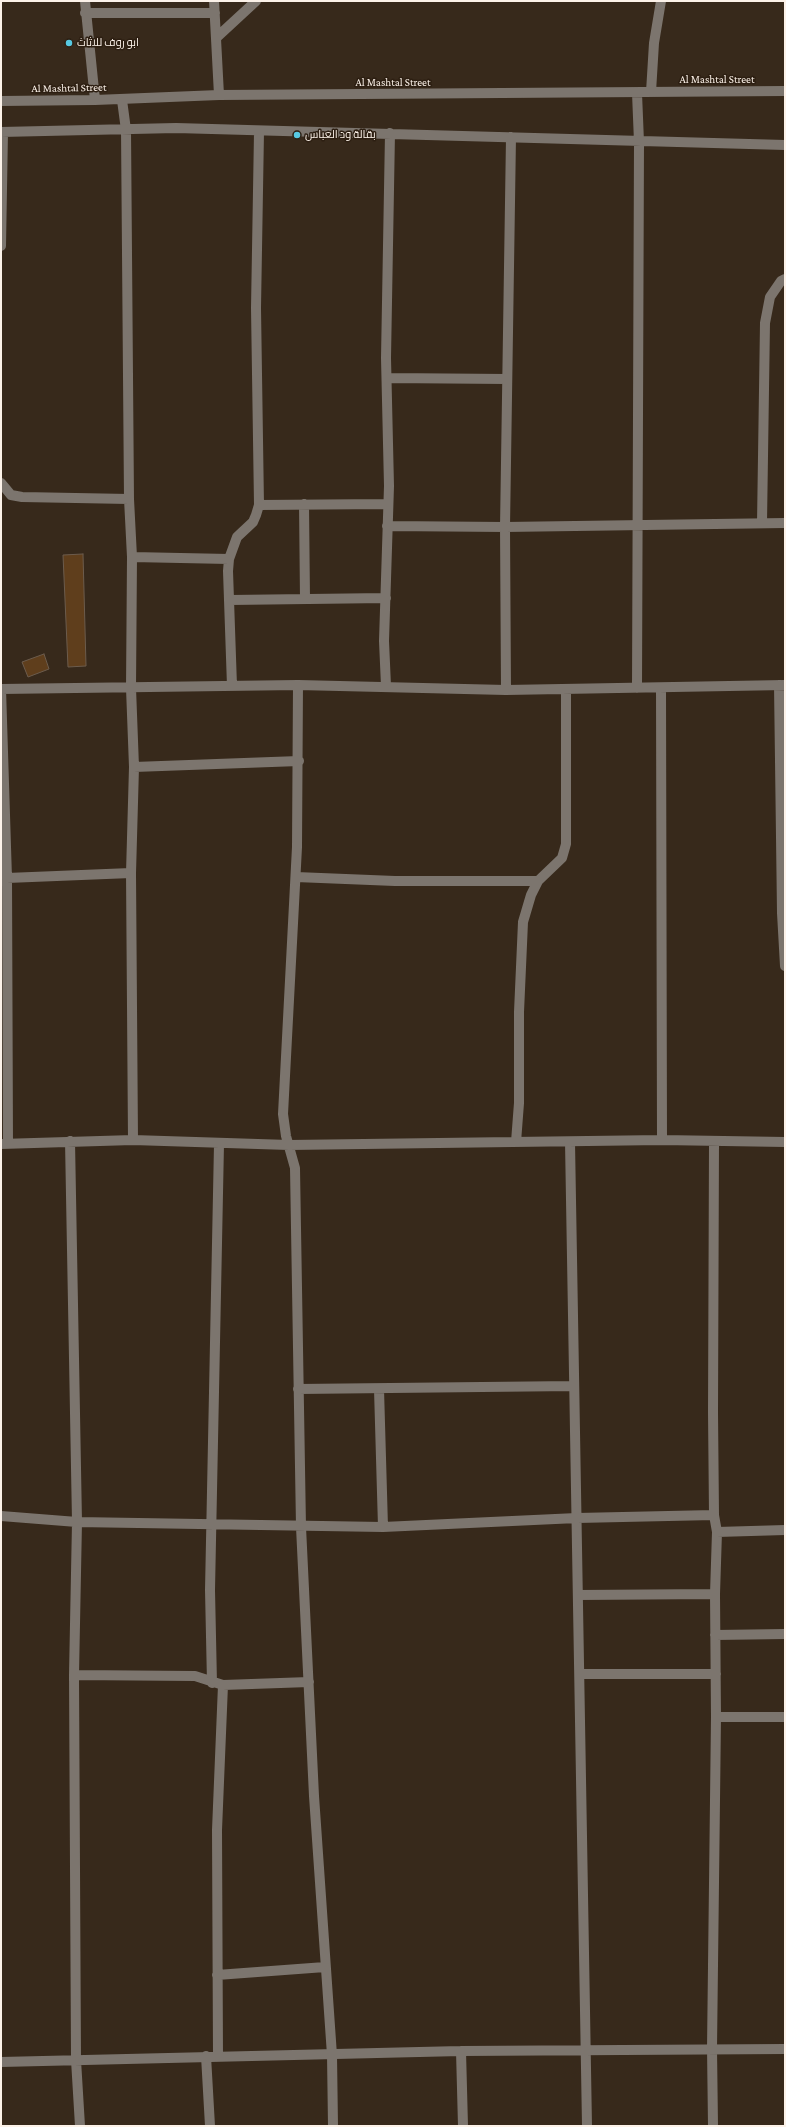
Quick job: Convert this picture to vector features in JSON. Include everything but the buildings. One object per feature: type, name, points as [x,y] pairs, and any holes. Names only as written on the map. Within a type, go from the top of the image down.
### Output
[{"type":"street","points":[[85,1],[85,13],[95,100]]},
{"type":"street","points":[[214,1],[219,95]]},
{"type":"street","points":[[216,38],[256,1]]},
{"type":"street","points":[[651,92],[654,43],[661,1]]},
{"type":"street","points":[[85,13],[214,13]]},
{"type":"street","name":"Al Mashtal Street","points":[[1,101],[122,100],[219,95],[785,91]]},
{"type":"street","points":[[637,688],[638,93]]},
{"type":"street","points":[[122,100],[126,130],[129,499],[132,557],[132,688],[134,767],[131,873],[133,1140]]},
{"type":"street","points":[[1,246],[2,132],[176,128],[259,132],[390,133],[639,142],[785,145]]},
{"type":"street","points":[[232,686],[229,559],[237,537],[253,522],[259,505],[256,308],[259,132]]},
{"type":"street","points":[[386,686],[388,504],[386,378],[390,133]]},
{"type":"street","points":[[506,690],[505,527],[511,137]]},
{"type":"street","points":[[762,523],[765,323],[770,297],[781,281],[785,279]]},
{"type":"street","points":[[386,378],[507,379]]},
{"type":"street","points":[[1,483],[11,495],[22,497],[129,499]]},
{"type":"street","points":[[304,504],[305,599]]},
{"type":"street","points":[[259,505],[388,504]]},
{"type":"street","points":[[387,526],[505,527],[785,523]]},
{"type":"street","points":[[132,557],[229,559]]},
{"type":"street","points":[[230,600],[386,598]]},
{"type":"street","points":[[298,685],[299,761],[296,877],[284,1075],[284,1126],[295,1168],[301,1527],[332,2055],[333,2126]]},
{"type":"street","points":[[785,966],[782,913],[782,685],[566,690],[298,685],[1,689],[7,878],[4,1144],[133,1140],[289,1146],[662,1140],[785,1142]]},
{"type":"street","points":[[661,688],[662,1140]]},
{"type":"street","points":[[516,1142],[519,1103],[519,1012],[523,922],[531,895],[538,881],[562,858],[566,844],[566,690]]},
{"type":"street","points":[[134,767],[299,761]]},
{"type":"street","points":[[7,878],[131,873]]},
{"type":"street","points":[[296,877],[395,881],[538,881]]},
{"type":"street","points":[[70,1142],[77,1522],[74,1675],[76,2060],[80,2126]]},
{"type":"street","points":[[570,1142],[587,2126]]},
{"type":"street","points":[[713,2126],[712,2048],[716,1717],[715,1594],[717,1532],[714,1515],[714,1142]]},
{"type":"street","points":[[212,1683],[210,1590],[219,1144]]},
{"type":"street","points":[[298,1389],[574,1386]]},
{"type":"street","points":[[379,1389],[382,1527]]},
{"type":"street","points":[[1,1516],[77,1522],[301,1527],[382,1527],[577,1518],[714,1515]]},
{"type":"street","points":[[717,1532],[785,1530]]},
{"type":"street","points":[[578,1595],[715,1594]]},
{"type":"street","points":[[716,1635],[785,1634]]},
{"type":"street","points":[[580,1674],[716,1674]]},
{"type":"street","points":[[74,1675],[195,1676],[204,1678],[212,1683],[224,1685],[309,1682]]},
{"type":"street","points":[[218,2056],[217,1830],[224,1685]]},
{"type":"street","points":[[716,1717],[785,1717]]},
{"type":"street","points":[[217,1975],[326,1967]]},
{"type":"street","points":[[1,2062],[461,2051],[785,2048]]},
{"type":"street","points":[[461,2051],[463,2126]]},
{"type":"street","points":[[206,2056],[210,2126]]},
{"type":"place","name":"ابو روف للاثاث","points":[[69,43]]},
{"type":"place","name":"بقالة ود العباس","points":[[297,135]]}]
